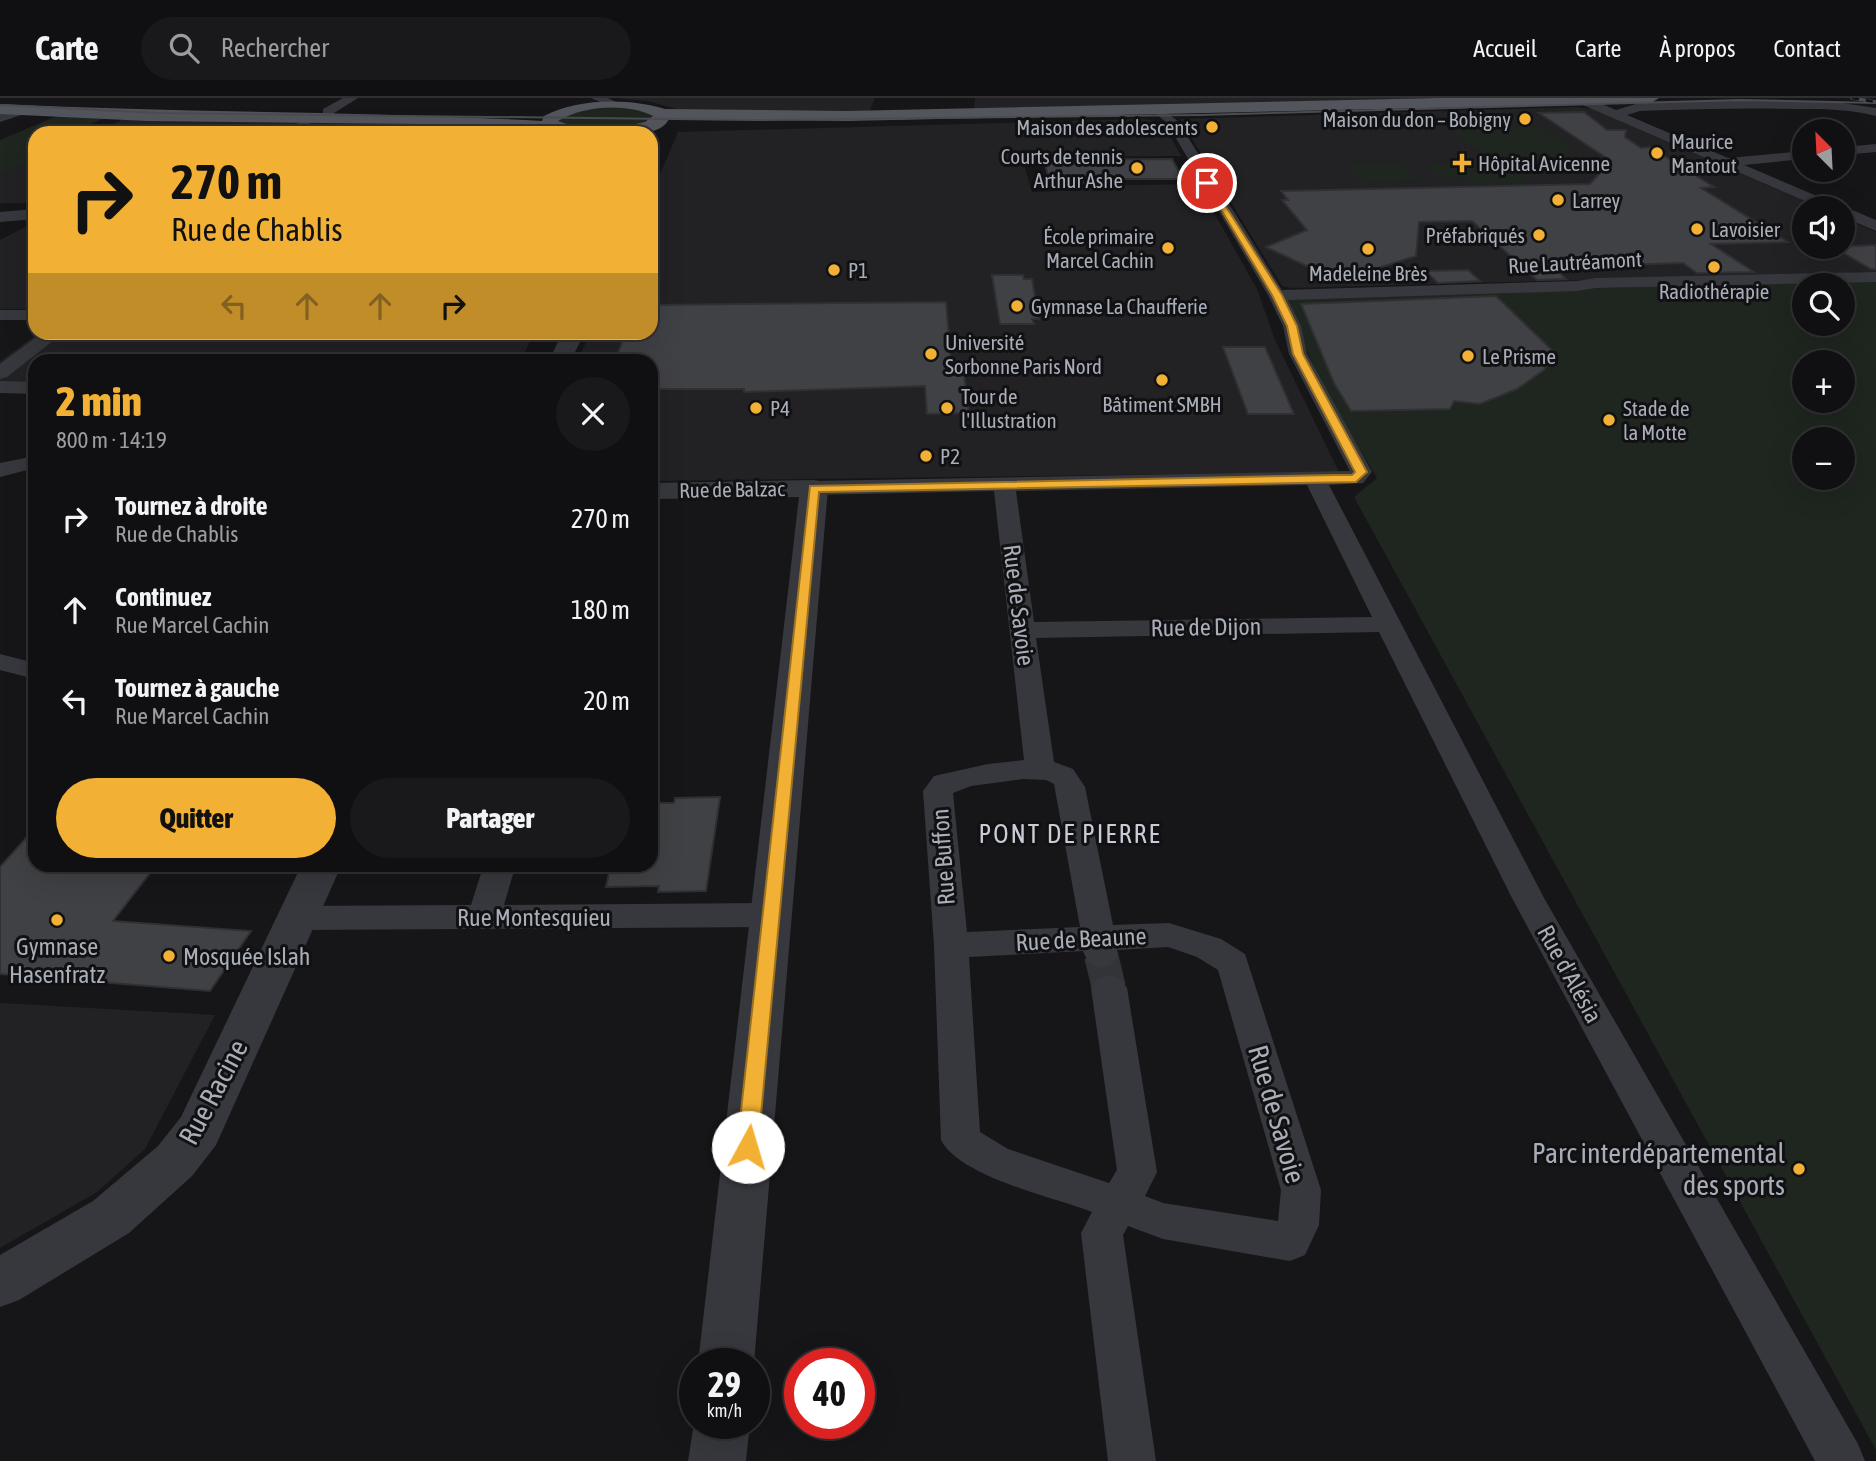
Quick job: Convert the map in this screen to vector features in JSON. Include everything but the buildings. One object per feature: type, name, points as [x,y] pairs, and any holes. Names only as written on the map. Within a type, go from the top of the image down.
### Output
[{"type":"main road","points":[[657,126],[832,116],[1247,109],[1651,98]]},
{"type":"main road","points":[[0,102],[115,109],[419,119],[555,119],[582,103],[613,104],[646,107],[639,126]]},
{"type":"main road","points":[[0,109],[135,116],[318,115]]},
{"type":"main road","points":[[658,127],[992,120],[1153,111]]},
{"type":"main road","points":[[555,119],[565,126]]},
{"type":"street","points":[[301,126],[352,98]]},
{"type":"street","points":[[597,98],[613,104]]},
{"type":"street","points":[[1582,100],[1805,196]]},
{"type":"street","points":[[1616,114],[1639,107],[1792,104],[1875,111]]},
{"type":"street","points":[[1792,104],[1836,119]]},
{"type":"street","points":[[0,118],[20,111]]},
{"type":"street","points":[[727,1348],[814,488],[1315,480],[1356,478],[1361,472],[1298,354],[1292,326],[1277,295],[1172,121],[1153,111]]},
{"type":"street","points":[[1855,150],[1876,148]]},
{"type":"street","points":[[1725,162],[1792,156]]},
{"type":"street","points":[[0,218],[28,215]]},
{"type":"street","points":[[1855,217],[1876,226]]},
{"type":"street","name":"Rue Lautréamont","points":[[1277,295],[1577,286],[1619,282],[1876,277]]},
{"type":"street","points":[[0,315],[28,316]]},
{"type":"street","points":[[0,373],[44,340]]},
{"type":"street","points":[[0,387],[28,388]]},
{"type":"street","points":[[0,470],[28,464]]},
{"type":"street","name":"Rue d'Alésia","points":[[1315,480],[1528,898],[1840,1461]]},
{"type":"street","name":"Rue de Savoie","points":[[1003,485],[1040,768]]},
{"type":"street","name":"Rue de Balzac","points":[[658,491],[814,488]]},
{"type":"street","name":"Rue de Dijon","points":[[1023,630],[1388,624]]},
{"type":"street","points":[[0,662],[28,669]]},
{"type":"street","points":[[1040,768],[1062,775],[1070,785],[1103,960],[1137,1171],[1102,1233],[1132,1461]]},
{"type":"street","name":"Rue Buffon","points":[[951,945],[938,791],[945,783],[958,779],[1040,768]]},
{"type":"street","name":"Rue Racine","points":[[0,1283],[111,1217],[176,1161],[199,1132],[318,872]]},
{"type":"street","points":[[483,918],[497,872]]},
{"type":"street","name":"Rue Montesquieu","points":[[298,918],[769,915]]},
{"type":"street","name":"Rue de Beaune","points":[[951,945],[1103,960],[1169,935],[1209,948]]},
{"type":"street","name":"Rue de Savoie","points":[[951,945],[961,1140],[996,1162],[1163,1221],[1290,1242],[1298,1225],[1301,1190],[1233,963],[1209,948]]},
{"type":"street","points":[[717,1461],[719,1439]]},
{"type":"shaded area","points":[[614,98],[875,98],[869,112],[680,110],[648,101]]},
{"type":"shaded area","points":[[975,98],[1441,98],[974,110]]},
{"type":"shaded area","points":[[627,106],[652,112],[655,120],[632,126],[569,126],[556,120],[581,109]]},
{"type":"shaded area","name":"Hôpital Avicenne","points":[[1575,107],[1592,109],[1792,196],[1792,259],[1855,259],[1855,223],[1876,232],[1876,272],[1291,288],[1282,286],[1180,119]]},
{"type":"shaded area","points":[[57,116],[105,118],[86,126],[33,126]]},
{"type":"shaded area","points":[[126,118],[479,126],[108,126]]},
{"type":"shaded area","name":"Université Sorbonne Paris Nord","points":[[1144,119],[1163,123],[1181,156],[1022,157],[1032,192],[1082,190],[1081,186],[1198,184],[1257,289],[1275,340],[1339,472],[658,481],[658,354],[581,354],[587,340],[658,340],[658,179],[678,132]]},
{"type":"shaded area","points":[[1540,126],[1578,153],[1494,155],[1481,152],[1449,128]]},
{"type":"shaded area","points":[[28,128],[28,162],[0,174],[0,140]]},
{"type":"shaded area","points":[[28,161],[28,203],[0,203],[0,174]]},
{"type":"shaded area","points":[[1525,162],[1545,175],[1522,177],[1529,183],[1469,184],[1462,178],[1439,178],[1422,164]]},
{"type":"shaded area","points":[[1403,164],[1421,180],[1365,183],[1347,165]]},
{"type":"shaded area","points":[[28,226],[28,309],[0,309],[0,240]]},
{"type":"shaded area","name":"Parc interdépartemental des sports","points":[[1876,280],[1876,1450],[1354,497],[1377,478],[1320,383],[1287,300],[1294,297],[1792,282],[1792,336],[1855,336],[1855,281]]},
{"type":"shaded area","points":[[29,340],[531,340],[524,354],[28,354],[28,384],[0,383],[0,361]]},
{"type":"shaded area","points":[[0,1003],[215,1015],[145,1149],[97,1192],[0,1248]]},
{"type":"tunnel","points":[[1101,955],[1109,988]]},
{"type":"tram line","points":[[0,105],[158,113],[754,120],[1200,115],[1741,100],[1876,103]]},
{"type":"railway","points":[[1852,98],[1876,102]]},
{"type":"place","name":"Maison du don – Bobigny","points":[[1525,119]]},
{"type":"place","name":"Maison des adolescents","points":[[1212,127]]},
{"type":"place","name":"Maurice Mantout","points":[[1657,153]]},
{"type":"place","name":"Hôpital Avicenne","points":[[1462,163]]},
{"type":"place","name":"Courts de tennis Arthur Ashe","points":[[1137,168]]},
{"type":"place","name":"Larrey","points":[[1558,200]]},
{"type":"place","name":"Lavoisier","points":[[1697,229]]},
{"type":"place","name":"Préfabriqués","points":[[1539,235]]},
{"type":"place","name":"École primaire Marcel Cachin","points":[[1168,248]]},
{"type":"place","name":"Madeleine Brès","points":[[1368,249]]},
{"type":"place","name":"Radiothérapie","points":[[1714,267]]},
{"type":"place","name":"P1","points":[[834,270]]},
{"type":"place","name":"Gymnase La Chaufferie","points":[[1017,306]]},
{"type":"place","name":"Université Sorbonne Paris Nord","points":[[931,354]]},
{"type":"place","name":"Le Prisme","points":[[1468,356]]},
{"type":"place","name":"Bâtiment SMBH","points":[[1162,380]]},
{"type":"place","name":"P4","points":[[756,408]]},
{"type":"place","name":"Tour de l'Illustration","points":[[947,408]]},
{"type":"place","name":"Stade de la Motte","points":[[1609,420]]},
{"type":"place","name":"P2","points":[[926,456]]},
{"type":"place","name":"Gymnase Hasenfratz","points":[[57,920]]},
{"type":"place","name":"Mosquée Islah","points":[[169,956]]},
{"type":"place","name":"Parc interdépartemental des sports","points":[[1799,1169]]},
{"type":"district","name":"PONT DE PIERRE","points":[[1070,834]]},
{"type":"route","points":[[748,1147],[814,488],[1335,479],[1356,478],[1361,472],[1298,354],[1292,326],[1277,295],[1207,183]]}]
